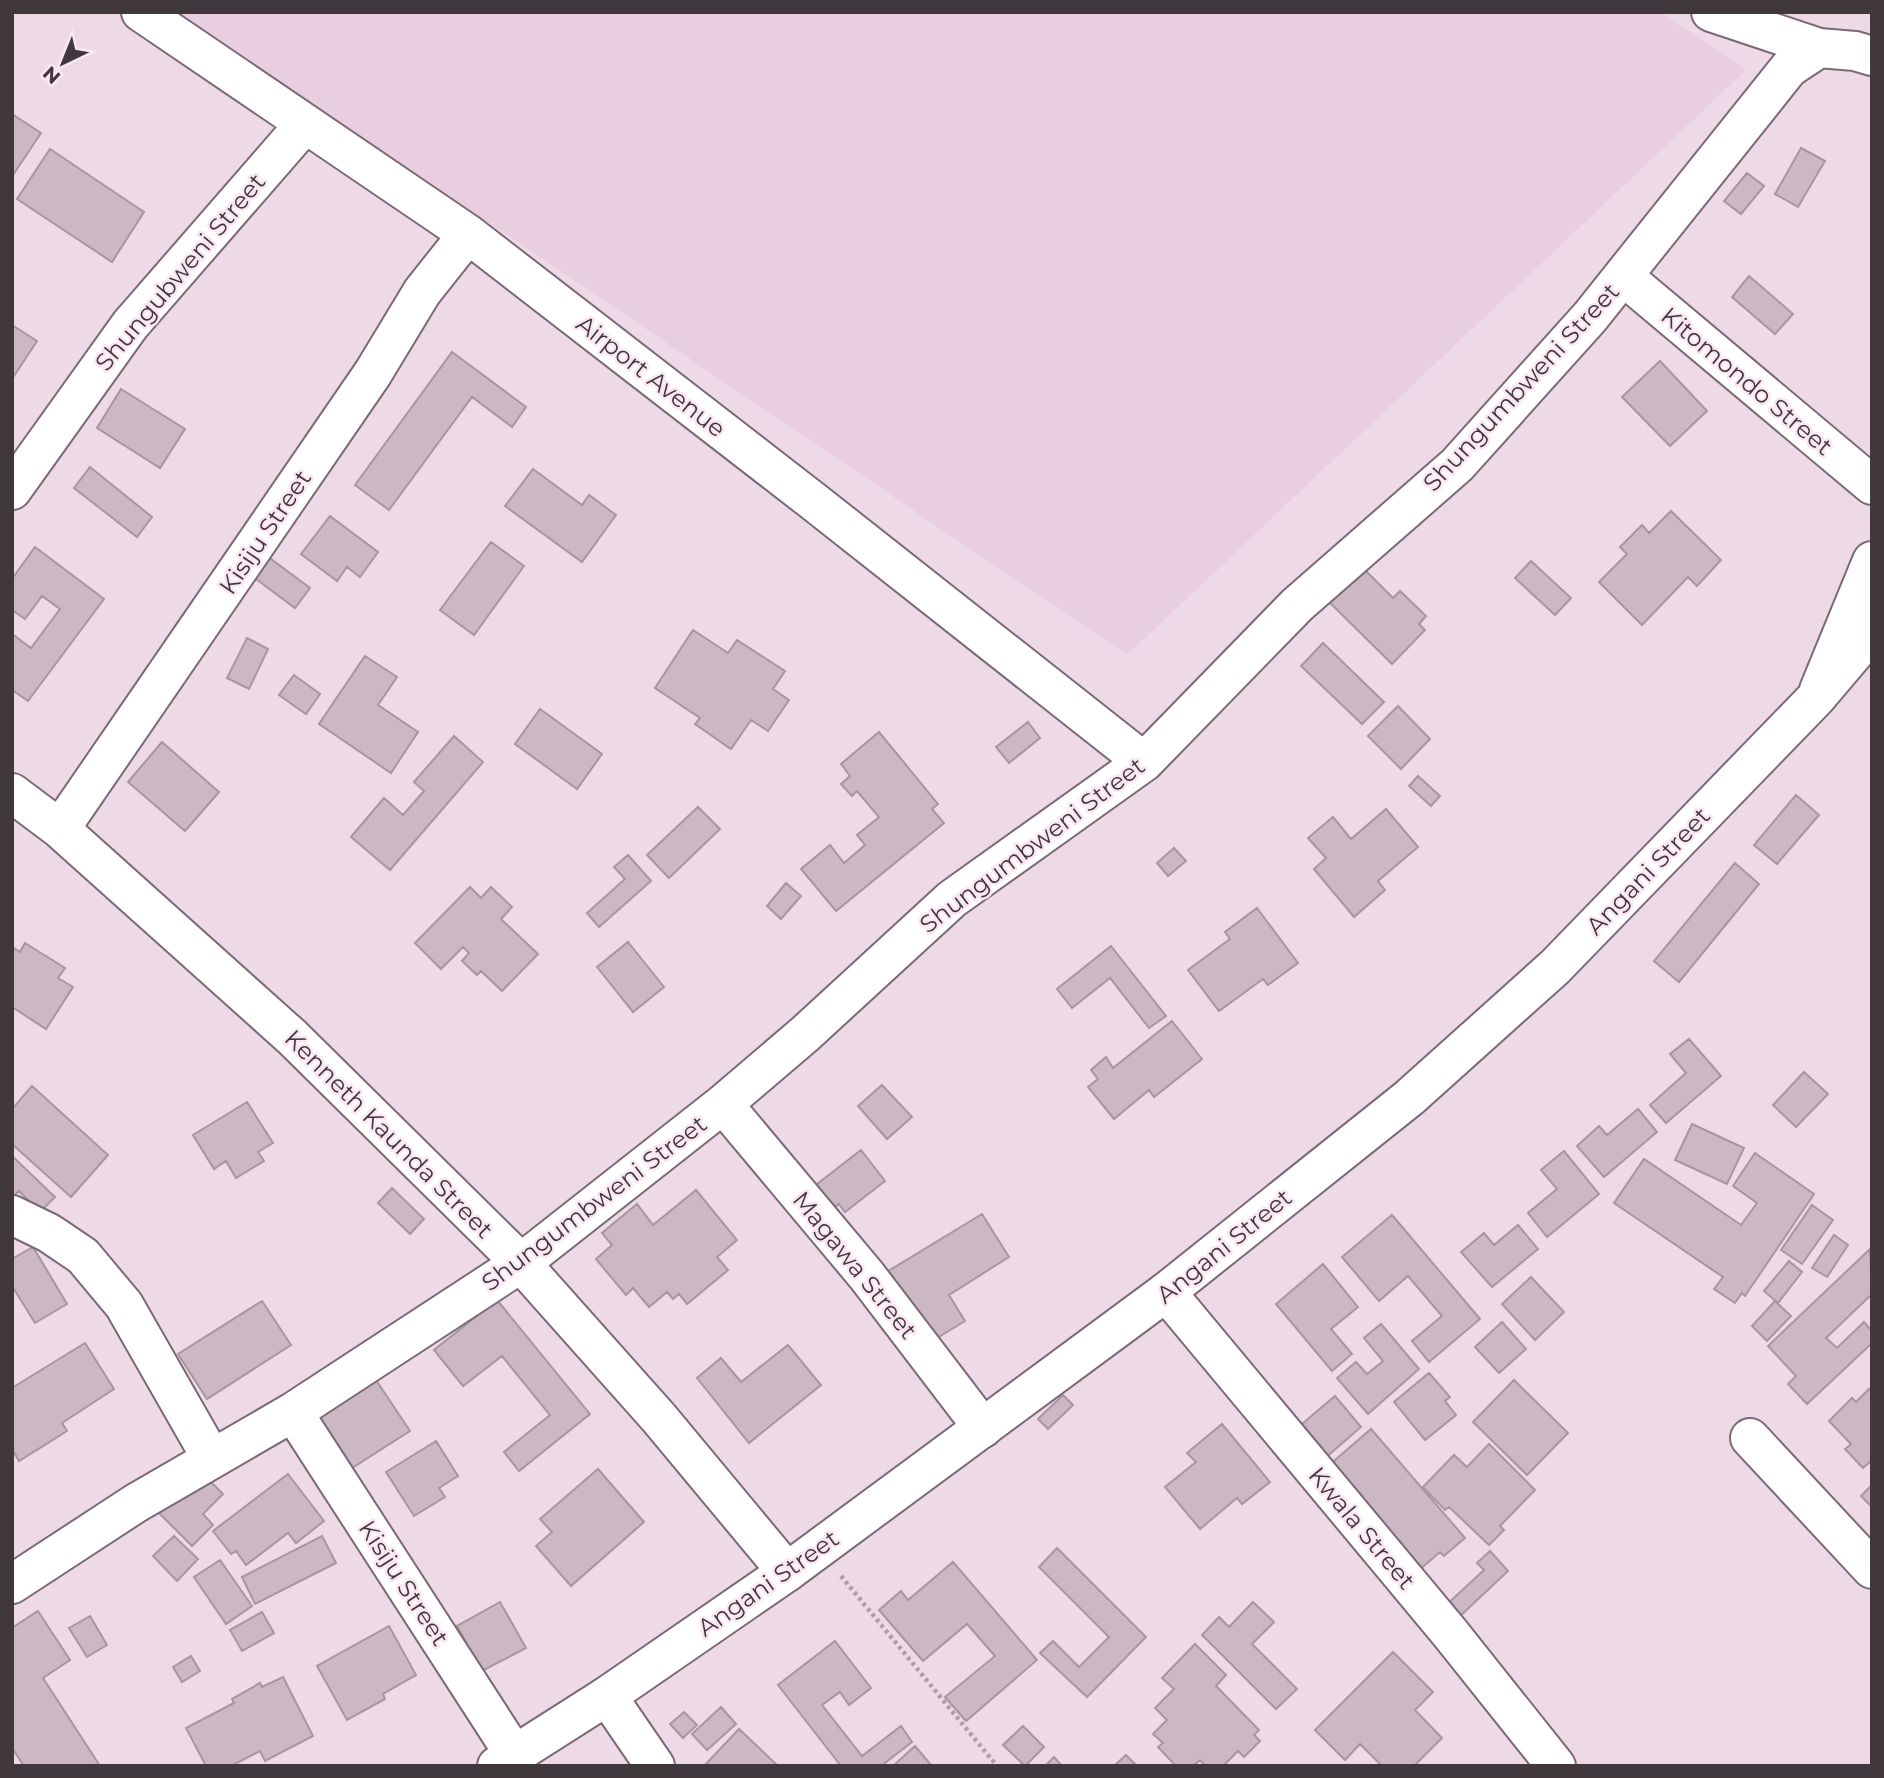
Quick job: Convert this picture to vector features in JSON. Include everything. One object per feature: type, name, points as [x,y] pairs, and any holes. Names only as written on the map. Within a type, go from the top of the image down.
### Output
[{"type":"street","name":"Airport Avenue","points":[[141,12],[467,234],[791,484],[1144,762]]},
{"type":"street","points":[[1711,12],[1819,48],[1855,51],[1872,56]]},
{"type":"street","name":"Shungumbweni Street","points":[[12,1584],[136,1503],[293,1412],[521,1263],[723,1104],[805,1034],[952,899],[1144,762],[1297,606],[1457,465],[1590,317],[1789,68],[1819,48]]},
{"type":"street","name":"Shungubweni Street","points":[[12,490],[130,325],[304,125]]},
{"type":"street","name":"Kisiju Street","points":[[60,829],[366,385],[422,292],[467,234]]},
{"type":"street","name":"Kitomondo Street","points":[[1623,276],[1872,485]]},
{"type":"street","points":[[1816,698],[1872,561]]},
{"type":"street","name":"Angani Street","points":[[506,1760],[607,1696],[787,1572],[1166,1292],[1409,1098],[1555,967],[1816,698],[1872,632]]},
{"type":"street","name":"Kenneth Kaunda Street","points":[[12,793],[60,829],[292,1037],[521,1263],[659,1418],[787,1572]]},
{"type":"street","name":"Magawa Street","points":[[723,1104],[867,1276],[983,1428]]},
{"type":"street","points":[[12,1215],[49,1233],[83,1256],[124,1305],[212,1459]]},
{"type":"street","name":"Kwala Street","points":[[1166,1292],[1441,1622],[1556,1766]]},
{"type":"street","name":"Kisiju Street","points":[[293,1412],[506,1760]]},
{"type":"street","points":[[1750,1438],[1872,1569]]},
{"type":"street","points":[[607,1696],[655,1766]]},
{"type":"path","points":[[818,1549],[997,1766]]},
{"type":"shaded area","points":[[178,12],[1661,12],[1746,70],[1127,655]]},
{"type":"building","points":[[12,114],[41,133],[13,175],[12,175]]},
{"type":"building","points":[[1801,148],[1825,161],[1798,207],[1775,194]]},
{"type":"building","points":[[50,149],[144,212],[112,262],[17,199]]},
{"type":"building","points":[[1747,173],[1764,186],[1741,214],[1724,201]]},
{"type":"building","points":[[1749,276],[1793,314],[1775,334],[1732,297]]},
{"type":"building","points":[[12,325],[37,341],[12,379]]},
{"type":"building","points":[[452,352],[526,407],[512,427],[472,397],[389,510],[355,485]]},
{"type":"building","points":[[1660,361],[1707,411],[1670,446],[1622,397]]},
{"type":"building","points":[[121,389],[185,429],[160,468],[97,428]]},
{"type":"building","points":[[90,467],[152,517],[137,537],[74,488]]},
{"type":"building","points":[[533,469],[582,505],[589,495],[616,515],[582,562],[505,506]]},
{"type":"building","points":[[1671,511],[1721,560],[1697,586],[1688,577],[1642,625],[1599,582],[1627,554],[1620,547],[1642,525],[1649,533]]},
{"type":"building","points":[[330,516],[378,552],[360,577],[347,567],[337,581],[301,554]]},
{"type":"building","points":[[491,542],[524,566],[474,635],[440,610]]},
{"type":"building","points":[[35,547],[104,599],[28,701],[12,690],[12,634],[31,648],[60,609],[42,596],[25,619],[12,610],[12,579]]},
{"type":"building","points":[[263,553],[310,588],[295,608],[248,573]]},
{"type":"building","points":[[1355,560],[1393,598],[1400,591],[1426,616],[1419,624],[1425,630],[1392,664],[1321,594]]},
{"type":"building","points":[[1531,561],[1571,598],[1555,615],[1515,578]]},
{"type":"building","points":[[693,630],[728,653],[737,640],[785,671],[773,689],[789,700],[768,731],[751,720],[731,749],[695,724],[700,718],[655,688]]},
{"type":"building","points":[[247,638],[268,649],[249,689],[227,678]]},
{"type":"building","points":[[1323,643],[1384,702],[1362,724],[1301,666]]},
{"type":"building","points":[[365,656],[397,677],[378,705],[418,732],[391,773],[319,724]]},
{"type":"building","points":[[294,675],[320,694],[306,714],[279,695]]},
{"type":"building","points":[[1398,706],[1430,739],[1401,769],[1368,736]]},
{"type":"building","points":[[540,709],[602,754],[577,789],[515,744]]},
{"type":"building","points":[[1028,722],[1040,738],[1009,763],[996,747]]},
{"type":"building","points":[[879,732],[938,804],[932,809],[944,823],[836,911],[801,869],[830,845],[844,863],[865,845],[857,835],[879,817],[857,791],[852,796],[841,784],[850,776],[841,764]]},
{"type":"building","points":[[454,736],[483,762],[390,870],[351,837],[384,798],[403,815],[424,791],[414,782]]},
{"type":"building","points":[[162,742],[219,792],[185,831],[128,782]]},
{"type":"building","points":[[1418,776],[1440,796],[1431,806],[1409,786]]},
{"type":"building","points":[[1796,795],[1819,815],[1777,864],[1754,845]]},
{"type":"building","points":[[698,807],[720,829],[669,878],[647,855]]},
{"type":"building","points":[[1386,809],[1418,847],[1378,881],[1385,890],[1354,917],[1314,869],[1326,858],[1308,838],[1333,817],[1351,839]]},
{"type":"building","points":[[1174,848],[1186,861],[1168,876],[1157,863]]},
{"type":"building","points":[[628,855],[651,881],[599,927],[587,913],[625,879],[614,867]]},
{"type":"building","points":[[1735,863],[1759,884],[1679,982],[1654,961]]},
{"type":"building","points":[[786,883],[801,896],[781,919],[767,906]]},
{"type":"building","points":[[470,887],[481,898],[491,887],[512,907],[501,919],[538,954],[502,991],[481,971],[477,975],[462,961],[469,953],[463,947],[441,969],[415,943]]},
{"type":"building","points":[[1257,908],[1298,963],[1268,985],[1263,979],[1219,1011],[1188,970],[1230,939],[1225,932]]},
{"type":"building","points":[[628,942],[664,987],[633,1012],[597,967]]},
{"type":"building","points":[[25,943],[65,968],[58,978],[73,987],[46,1029],[12,1007],[12,947],[20,952]]},
{"type":"building","points":[[1111,946],[1166,1016],[1149,1028],[1110,978],[1072,1008],[1057,989]]},
{"type":"building","points":[[1172,1021],[1202,1059],[1154,1097],[1149,1090],[1114,1119],[1088,1087],[1098,1079],[1091,1070],[1106,1057],[1113,1068]]},
{"type":"building","points":[[1689,1039],[1721,1076],[1666,1123],[1650,1105],[1686,1073],[1670,1054]]},
{"type":"building","points":[[1804,1072],[1828,1094],[1796,1127],[1773,1105]]},
{"type":"building","points":[[882,1085],[912,1117],[887,1139],[858,1106]]},
{"type":"building","points":[[32,1086],[108,1155],[71,1197],[12,1144],[12,1109]]},
{"type":"building","points":[[247,1102],[273,1143],[258,1152],[264,1161],[236,1178],[226,1161],[214,1169],[193,1135]]},
{"type":"building","points":[[1638,1109],[1657,1132],[1604,1177],[1577,1146],[1599,1126],[1607,1135]]},
{"type":"building","points":[[1692,1124],[1744,1148],[1727,1184],[1675,1160]]},
{"type":"building","points":[[861,1150],[885,1181],[845,1212],[839,1204],[825,1215],[807,1192]]},
{"type":"building","points":[[1564,1151],[1599,1194],[1547,1237],[1528,1213],[1557,1189],[1541,1170]]},
{"type":"building","points":[[1755,1153],[1814,1194],[1745,1296],[1742,1293],[1735,1303],[1714,1289],[1723,1277],[1614,1203],[1644,1159],[1741,1225],[1757,1203],[1733,1186]]},
{"type":"building","points":[[12,1156],[55,1197],[40,1212],[19,1191],[12,1198]]},
{"type":"building","points":[[392,1188],[424,1219],[410,1234],[378,1203]]},
{"type":"building","points":[[696,1190],[737,1240],[717,1257],[728,1270],[687,1304],[679,1294],[673,1299],[667,1292],[649,1307],[633,1288],[626,1295],[596,1259],[612,1245],[602,1233],[637,1204],[653,1225]]},
{"type":"building","points":[[1812,1205],[1833,1220],[1802,1264],[1781,1250]]},
{"type":"building","points":[[982,1214],[1009,1257],[949,1295],[965,1321],[929,1343],[885,1273]]},
{"type":"building","points":[[1392,1215],[1480,1319],[1429,1362],[1412,1341],[1442,1316],[1408,1276],[1379,1301],[1342,1257]]},
{"type":"building","points":[[1518,1225],[1538,1249],[1492,1287],[1461,1252],[1484,1233],[1494,1245]]},
{"type":"building","points":[[1834,1235],[1848,1245],[1827,1277],[1812,1268]]},
{"type":"building","points":[[33,1247],[67,1304],[35,1323],[12,1286],[12,1259]]},
{"type":"building","points":[[1870,1249],[1872,1294],[1826,1338],[1837,1348],[1864,1322],[1872,1331],[1872,1343],[1807,1404],[1788,1384],[1796,1376],[1768,1346]]},
{"type":"building","points":[[1789,1261],[1802,1272],[1778,1303],[1764,1291]]},
{"type":"building","points":[[1323,1264],[1358,1307],[1331,1329],[1352,1354],[1332,1371],[1276,1304]]},
{"type":"building","points":[[1531,1277],[1564,1312],[1535,1340],[1502,1304]]},
{"type":"building","points":[[497,1300],[590,1414],[519,1471],[504,1452],[550,1415],[502,1356],[463,1386],[434,1350]]},
{"type":"building","points":[[262,1301],[291,1345],[207,1399],[178,1354]]},
{"type":"building","points":[[1775,1301],[1791,1316],[1767,1341],[1752,1326]]},
{"type":"building","points":[[1502,1322],[1526,1349],[1499,1373],[1475,1347]]},
{"type":"building","points":[[1381,1324],[1419,1369],[1368,1414],[1337,1378],[1356,1362],[1367,1374],[1383,1361],[1364,1338]]},
{"type":"building","points":[[85,1343],[114,1389],[62,1423],[67,1431],[19,1461],[12,1449],[12,1388]]},
{"type":"building","points":[[788,1345],[821,1385],[749,1443],[697,1378],[721,1358],[741,1382]]},
{"type":"building","points":[[1429,1373],[1450,1397],[1445,1401],[1456,1415],[1425,1440],[1394,1402]]},
{"type":"building","points":[[376,1380],[410,1431],[341,1475],[308,1424]]},
{"type":"building","points":[[1514,1380],[1568,1433],[1527,1475],[1473,1422]]},
{"type":"building","points":[[1869,1389],[1872,1392],[1872,1460],[1863,1468],[1845,1449],[1851,1444],[1829,1421],[1852,1398],[1856,1402]]},
{"type":"building","points":[[1063,1395],[1073,1405],[1048,1429],[1038,1419]]},
{"type":"building","points":[[1335,1396],[1361,1427],[1316,1466],[1289,1435]]},
{"type":"building","points":[[1222,1424],[1270,1482],[1242,1504],[1237,1498],[1200,1529],[1165,1487],[1196,1462],[1187,1453]]},
{"type":"building","points":[[1371,1429],[1465,1538],[1444,1556],[1440,1552],[1411,1577],[1320,1473]]},
{"type":"building","points":[[436,1441],[458,1476],[439,1488],[445,1497],[414,1516],[386,1472]]},
{"type":"building","points":[[1489,1444],[1535,1490],[1500,1526],[1504,1530],[1489,1545],[1449,1507],[1445,1510],[1423,1487],[1454,1455],[1467,1467]]},
{"type":"building","points":[[598,1469],[644,1522],[571,1586],[536,1546],[552,1532],[540,1519]]},
{"type":"building","points":[[202,1473],[223,1494],[203,1514],[213,1525],[192,1546],[151,1505]]},
{"type":"building","points":[[288,1474],[324,1521],[296,1543],[288,1533],[246,1565],[236,1551],[231,1554],[213,1531]]},
{"type":"building","points":[[1872,1485],[1872,1507],[1861,1496]]},
{"type":"building","points":[[174,1536],[198,1559],[177,1581],[153,1556]]},
{"type":"building","points":[[322,1536],[336,1563],[255,1604],[242,1577]]},
{"type":"building","points":[[1057,1548],[1146,1637],[1087,1697],[1040,1653],[1053,1641],[1079,1667],[1109,1637],[1039,1567]]},
{"type":"building","points":[[1490,1551],[1508,1571],[1456,1620],[1444,1607],[1484,1570],[1477,1563]]},
{"type":"building","points":[[220,1560],[252,1606],[226,1624],[194,1577]]},
{"type":"building","points":[[953,1562],[1037,1660],[966,1721],[945,1697],[995,1656],[967,1624],[923,1661],[879,1610],[901,1591],[908,1600]]},
{"type":"building","points":[[500,1602],[526,1648],[482,1671],[457,1626]]},
{"type":"building","points":[[1253,1602],[1274,1622],[1252,1644],[1297,1689],[1276,1709],[1202,1635],[1219,1617],[1229,1627]]},
{"type":"building","points":[[38,1611],[70,1660],[43,1678],[100,1766],[24,1766],[12,1748],[12,1628]]},
{"type":"building","points":[[262,1612],[274,1633],[242,1651],[230,1630]]},
{"type":"building","points":[[90,1616],[107,1645],[87,1657],[69,1628]]},
{"type":"building","points":[[389,1626],[416,1675],[383,1694],[385,1699],[347,1720],[317,1666]]},
{"type":"building","points":[[835,1641],[871,1688],[849,1705],[840,1692],[822,1705],[862,1756],[901,1726],[912,1742],[881,1766],[841,1766],[778,1685]]},
{"type":"building","points":[[1195,1644],[1226,1675],[1216,1686],[1259,1730],[1254,1735],[1260,1741],[1244,1757],[1238,1751],[1223,1766],[1206,1766],[1200,1760],[1193,1766],[1176,1766],[1158,1747],[1163,1743],[1153,1734],[1167,1720],[1155,1708],[1174,1689],[1162,1678]]},
{"type":"building","points":[[1393,1652],[1433,1692],[1415,1710],[1442,1738],[1414,1766],[1382,1766],[1360,1744],[1345,1760],[1315,1730]]},
{"type":"building","points":[[191,1656],[200,1671],[182,1682],[173,1667]]},
{"type":"building","points":[[283,1677],[313,1736],[265,1761],[260,1751],[231,1766],[206,1766],[186,1728],[234,1703],[232,1699],[260,1683],[262,1687]]},
{"type":"building","points":[[721,1707],[736,1724],[707,1750],[692,1734]]},
{"type":"building","points":[[684,1712],[697,1725],[683,1738],[670,1724]]},
{"type":"building","points":[[1023,1726],[1044,1747],[1025,1766],[1003,1745]]},
{"type":"building","points":[[739,1729],[778,1766],[704,1766]]},
{"type":"building","points":[[915,1746],[932,1766],[893,1766]]},
{"type":"building","points":[[1126,1755],[1137,1766],[1114,1766]]},
{"type":"building","points":[[1054,1757],[1062,1766],[1045,1766]]}]
